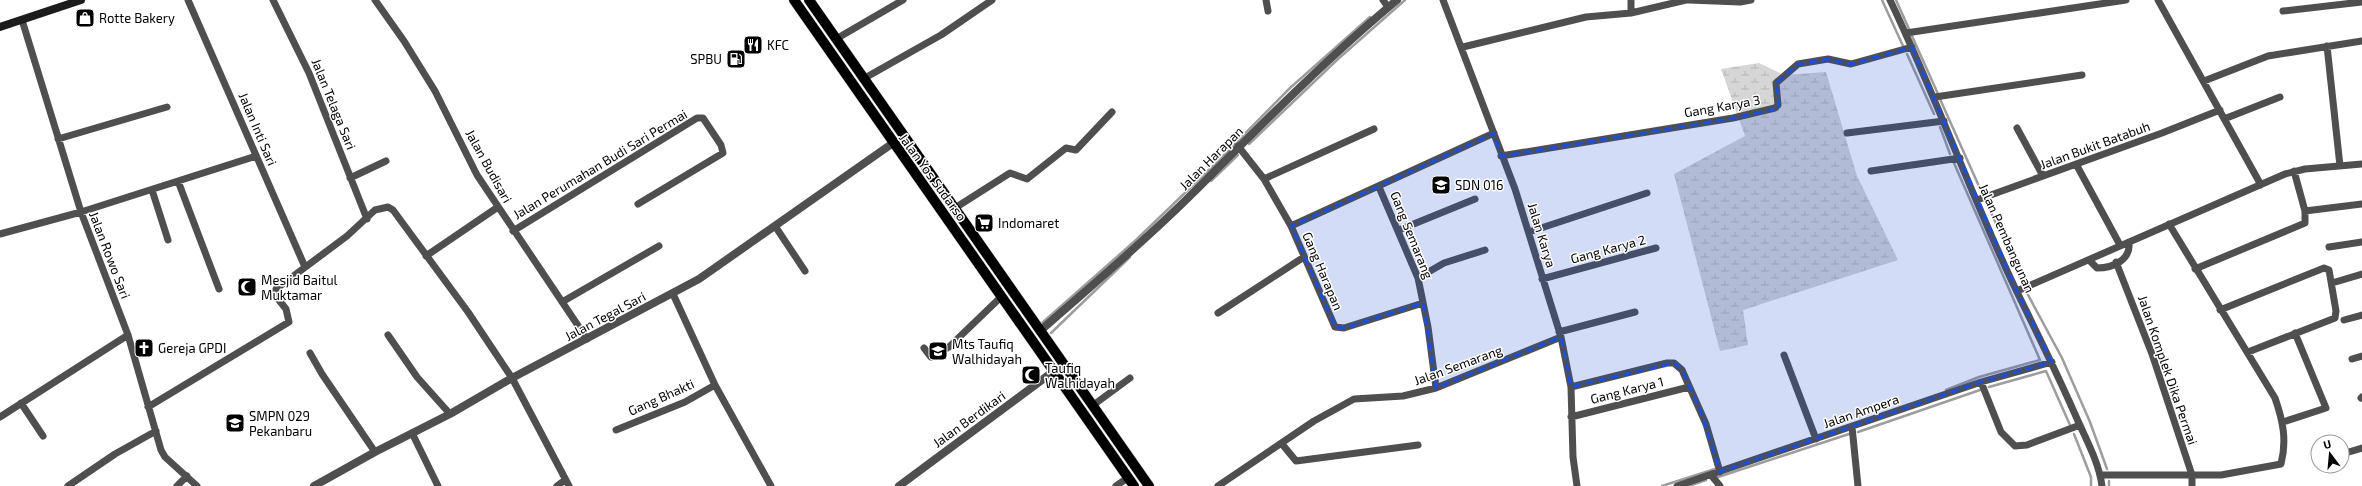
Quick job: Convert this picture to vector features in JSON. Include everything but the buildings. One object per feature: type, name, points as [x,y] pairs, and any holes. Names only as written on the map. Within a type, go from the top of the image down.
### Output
[{"type":"main road","points":[[0,27],[81,0]]},
{"type":"main road","name":"Jalan Yos Sudarso","points":[[794,0],[1132,482]]},
{"type":"main road","name":"Jalan Yos Sudarso","points":[[809,0],[1149,486]]},
{"type":"main road","points":[[816,31],[826,25]]},
{"type":"main road","points":[[1097,434],[1108,427]]},
{"type":"street","name":"Jalan Inti Sari","points":[[188,0],[305,267]]},
{"type":"street","name":"Jalan Telaga Sari","points":[[273,0],[309,73],[367,219]]},
{"type":"street","name":"Jalan Budisari","points":[[375,0],[404,41],[435,91],[477,175],[587,339]]},
{"type":"street","points":[[836,39],[903,0]]},
{"type":"street","points":[[863,79],[941,35],[992,0]]},
{"type":"street","points":[[1266,0],[1268,11]]},
{"type":"street","name":"Jalan Harapan","points":[[1040,331],[1192,194],[1350,40],[1385,3],[1397,0]]},
{"type":"street","name":"Jalan Karya","points":[[1443,0],[1463,47],[1501,156],[1515,189],[1560,334],[1571,388],[1571,417],[1577,486]]},
{"type":"street","points":[[1631,0],[1631,13]]},
{"type":"street","points":[[1463,47],[1586,17],[1631,13],[1688,0],[1740,2],[1751,0]]},
{"type":"street","name":"Jalan Pembangunan","points":[[1890,0],[1907,33],[1912,48],[1938,97],[1944,121],[1977,200],[2017,291],[2052,362],[2080,425],[2100,475],[2102,486]]},
{"type":"street","points":[[1907,33],[2126,0]]},
{"type":"street","points":[[2158,0],[2261,185]]},
{"type":"street","points":[[2283,11],[2362,2]]},
{"type":"street","name":"Jalan Rowo Sari","points":[[22,20],[81,212],[128,335],[163,455],[197,486]]},
{"type":"street","points":[[2204,81],[2268,56],[2362,41]]},
{"type":"street","points":[[2327,46],[2340,166]]},
{"type":"street","name":"Gang Karya 3","points":[[1501,156],[1733,118],[1775,108],[1778,105],[1776,83],[1795,65],[1828,59],[1851,64],[1912,48]]},
{"type":"street","points":[[1938,97],[2082,75]]},
{"type":"street","points":[[2224,119],[2280,97]]},
{"type":"street","points":[[58,139],[167,107]]},
{"type":"street","name":"Jalan Bukit Batabuh","points":[[1977,200],[2162,133],[2220,110]]},
{"type":"street","points":[[955,208],[1010,173],[1027,179],[1066,148],[1076,150],[1112,112]]},
{"type":"street","name":"Jalan Perumahan Budi Sari Permai","points":[[513,230],[697,118],[703,118],[721,145],[722,153],[638,204]]},
{"type":"street","points":[[1848,133],[1944,121]]},
{"type":"street","points":[[2017,128],[2043,176]]},
{"type":"street","points":[[1264,180],[1374,129]]},
{"type":"street","name":"Gang Semarang","points":[[1291,226],[1494,133]]},
{"type":"street","name":"Jalan Tegal Sari","points":[[314,486],[375,452],[450,414],[512,378],[699,279],[893,143]]},
{"type":"street","name":"Gang Harapan","points":[[1239,147],[1264,180],[1291,226],[1332,324],[1338,329],[1423,303]]},
{"type":"street","points":[[0,234],[81,212],[256,156]]},
{"type":"street","points":[[1871,171],[1960,158]]},
{"type":"street","points":[[350,178],[386,161]]},
{"type":"street","points":[[2076,164],[2120,245]]},
{"type":"street","points":[[2017,291],[2120,245],[2294,171],[2362,164]]},
{"type":"street","points":[[2195,268],[2303,225],[2307,220],[2294,171]]},
{"type":"street","points":[[178,181],[219,289]]},
{"type":"street","name":"Gang Semarang","points":[[1379,187],[1399,230],[1418,278],[1436,388]]},
{"type":"street","points":[[152,190],[168,240]]},
{"type":"street","points":[[1529,232],[1647,193]]},
{"type":"street","points":[[1399,230],[1475,199]]},
{"type":"street","points":[[2305,211],[2362,204]]},
{"type":"street","points":[[148,407],[289,322],[286,309],[275,295],[276,289],[382,207],[392,210],[468,312],[512,378],[567,483],[557,486]]},
{"type":"street","points":[[426,256],[498,208]]},
{"type":"street","points":[[2100,475],[2221,476],[2281,464],[2286,441],[2283,422],[2275,398],[2169,224]]},
{"type":"street","points":[[775,226],[805,271]]},
{"type":"street","points":[[2089,260],[2097,268],[2105,268],[2127,257],[2129,253],[2129,242]]},
{"type":"street","points":[[2329,247],[2362,242]]},
{"type":"street","points":[[562,302],[659,246]]},
{"type":"street","name":"Gang Karya 2","points":[[1542,279],[1656,248]]},
{"type":"street","points":[[1418,278],[1444,263],[1485,250]]},
{"type":"street","points":[[1218,313],[1304,257]]},
{"type":"street","name":"Jalan Komplek Dika Permai","points":[[2116,262],[2152,354],[2192,475],[2192,486]]},
{"type":"street","points":[[2220,310],[2324,268],[2329,270],[2336,311],[2335,318],[2248,352]]},
{"type":"street","points":[[2332,283],[2362,274]]},
{"type":"street","points":[[673,294],[715,385],[771,486]]},
{"type":"street","points":[[924,348],[931,357],[949,347],[1002,296]]},
{"type":"street","name":"Jalan Semarang","points":[[1218,486],[1314,421],[1354,399],[1403,396],[1436,388],[1560,334],[1635,312]]},
{"type":"street","points":[[2344,320],[2362,315]]},
{"type":"street","points":[[2283,422],[2326,408],[2295,333]]},
{"type":"street","points":[[0,417],[128,335]]},
{"type":"street","points":[[388,335],[417,377],[450,414]]},
{"type":"street","points":[[310,353],[322,374],[375,452]]},
{"type":"street","points":[[1784,355],[1816,439]]},
{"type":"street","points":[[2352,359],[2362,356]]},
{"type":"street","name":"Jalan Ampera","points":[[1677,486],[1981,382],[2052,362]]},
{"type":"street","name":"Gang Karya 1","points":[[1571,388],[1667,363],[1674,363],[1678,366],[1689,387],[1571,417]]},
{"type":"street","name":"Jalan Berdikari","points":[[899,486],[1054,372]]},
{"type":"street","points":[[1092,406],[1130,378]]},
{"type":"street","points":[[1981,382],[2001,432],[2015,446],[2027,445],[2080,425]]},
{"type":"street","name":"Gang Bhakti","points":[[616,430],[685,402],[715,385]]},
{"type":"street","points":[[1689,387],[1706,424],[1720,472]]},
{"type":"street","points":[[21,403],[43,436]]},
{"type":"street","points":[[1852,427],[1858,486]]},
{"type":"street","points":[[68,486],[114,454],[156,432]]},
{"type":"street","points":[[412,434],[438,486]]},
{"type":"street","points":[[1282,444],[1296,461],[1418,445]]},
{"type":"street","points":[[2350,452],[2362,448]]},
{"type":"street","points":[[1712,475],[1720,486]]},
{"type":"street","points":[[176,486],[187,476]]},
{"type":"street","points":[[1116,486],[1132,482]]},
{"type":"highlighted area","points":[[1912,47],[2017,291],[2052,362],[1981,382],[1720,472],[1700,410],[1682,370],[1674,363],[1571,387],[1561,337],[1436,388],[1423,303],[1344,328],[1335,327],[1291,226],[1494,133],[1501,156],[1733,118],[1779,108],[1776,83],[1798,64],[1828,59],[1851,64]]},
{"type":"green space","points":[[1759,63],[1784,75],[1826,72],[1857,176],[1898,260],[1743,310],[1748,345],[1720,351],[1674,174],[1745,136],[1721,69]]},
{"type":"waterway","points":[[1249,144],[1338,59],[1405,0]]},
{"type":"waterway","points":[[1882,0],[1903,46]]},
{"type":"waterway","points":[[1896,0],[1909,29]]},
{"type":"waterway","points":[[1042,323],[1136,240],[1214,165],[1290,88],[1370,17]]},
{"type":"waterway","points":[[1912,36],[1938,94]]},
{"type":"waterway","points":[[1907,54],[1934,114]]},
{"type":"waterway","points":[[1940,99],[1982,193]]},
{"type":"waterway","points":[[1940,127],[1950,154]]},
{"type":"waterway","points":[[1211,181],[1238,155]]},
{"type":"waterway","points":[[1946,390],[1979,377],[2040,360],[1954,163]]},
{"type":"waterway","points":[[1986,201],[2023,285]]},
{"type":"waterway","points":[[1051,333],[1130,257]]},
{"type":"waterway","points":[[2027,293],[2062,358],[2090,422],[2107,469]]},
{"type":"waterway","points":[[1989,387],[2046,371],[2070,425]]},
{"type":"waterway","points":[[1858,432],[1980,390]]},
{"type":"waterway","points":[[1715,478],[1849,434]]},
{"type":"waterway","points":[[2074,434],[2091,477],[2091,486]]},
{"type":"waterway","points":[[1662,486],[1715,469]]},
{"type":"waterway","points":[[1689,486],[1706,480]]},
{"type":"waterway","points":[[2109,481],[2109,486]]},
{"type":"place","name":"Rotte Bakery","points":[[85,18]]},
{"type":"place","name":"KFC","points":[[753,45]]},
{"type":"place","name":"SPBU","points":[[736,59]]},
{"type":"place","name":"SDN 016","points":[[1441,185]]},
{"type":"place","name":"Indomaret","points":[[984,223]]},
{"type":"place","name":"Mesjid Baitul Muktamar","points":[[247,287]]},
{"type":"place","name":"Gereja GPDI","points":[[144,348]]},
{"type":"place","name":"Mts Taufiq Walhidayah","points":[[938,351]]},
{"type":"place","name":"Taufiq Walhidayah","points":[[1031,375]]},
{"type":"place","name":"SMPN 029 Pekanbaru","points":[[235,423]]}]
